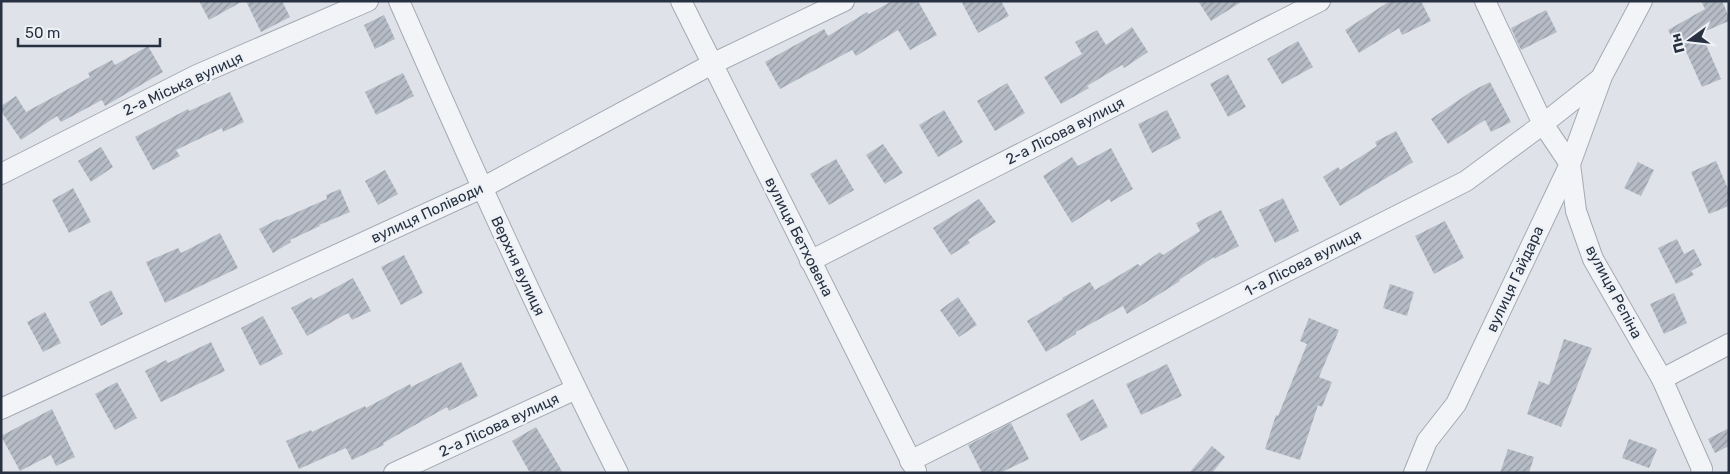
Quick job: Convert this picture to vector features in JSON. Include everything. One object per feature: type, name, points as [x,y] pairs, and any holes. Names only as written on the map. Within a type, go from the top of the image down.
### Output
[{"type":"street","name":"2-а Міська вулиця","points":[[1,174],[197,75],[368,1]]},
{"type":"street","name":"Верхня вулиця","points":[[399,1],[482,188],[576,389],[618,473]]},
{"type":"street","name":"вулиця Бетховена","points":[[681,1],[914,467]]},
{"type":"street","name":"вулиця Поліводи","points":[[1,409],[482,188],[712,64],[844,1]]},
{"type":"street","name":"2-а Лісова вулиця","points":[[810,261],[1320,1]]},
{"type":"street","name":"вулиця Рєпіна","points":[[1485,1],[1543,124],[1570,164],[1576,211],[1593,259],[1662,379],[1702,469],[1701,473]]},
{"type":"street","name":"1-а Лісова вулиця","points":[[914,467],[1466,181],[1601,78],[1642,1]]},
{"type":"street","name":"вулиця Гайдара","points":[[1414,473],[1427,441],[1456,404],[1570,164],[1601,78]]},
{"type":"street","points":[[1662,379],[1729,344]]},
{"type":"street","name":"2-а Лісова вулиця","points":[[394,473],[576,389]]},
{"type":"building","points":[[199,1],[243,1],[209,20]]},
{"type":"building","points":[[246,1],[282,1],[290,17],[261,32]]},
{"type":"building","points":[[892,1],[918,1],[937,35],[910,50],[898,30],[856,56],[852,50],[780,89],[765,62],[824,29],[828,36],[867,12],[869,14]]},
{"type":"building","points":[[961,1],[1001,1],[1009,16],[978,33]]},
{"type":"building","points":[[1198,1],[1243,1],[1211,21]]},
{"type":"building","points":[[1390,1],[1421,1],[1431,21],[1402,35],[1399,28],[1359,53],[1345,30]]},
{"type":"building","points":[[1701,1],[1722,1],[1729,17],[1729,21],[1701,33],[1721,79],[1702,87],[1684,47],[1679,50],[1668,30],[1705,9]]},
{"type":"building","points":[[1546,10],[1557,32],[1521,50],[1511,28]]},
{"type":"building","points":[[384,15],[395,39],[375,49],[364,25]]},
{"type":"building","points":[[1132,27],[1148,52],[1124,68],[1122,65],[1087,86],[1089,88],[1061,104],[1044,77],[1082,54],[1075,42],[1097,30],[1106,45]]},
{"type":"building","points":[[1298,41],[1313,67],[1282,84],[1267,59]]},
{"type":"building","points":[[148,46],[163,72],[105,106],[102,100],[61,122],[57,116],[21,140],[1,111],[1,106],[16,96],[26,112],[90,77],[88,73],[112,60],[115,65]]},
{"type":"building","points":[[403,73],[414,96],[376,115],[365,92]]},
{"type":"building","points":[[1228,74],[1246,107],[1228,117],[1210,84]]},
{"type":"building","points":[[1490,82],[1511,122],[1491,132],[1485,120],[1448,144],[1431,119],[1472,91]]},
{"type":"building","points":[[1007,83],[1025,113],[995,131],[977,101]]},
{"type":"building","points":[[230,92],[244,122],[223,132],[222,128],[176,150],[180,156],[153,170],[135,137],[188,109],[189,111]]},
{"type":"building","points":[[944,110],[963,142],[938,157],[919,125]]},
{"type":"building","points":[[1167,110],[1181,138],[1152,153],[1138,124]]},
{"type":"building","points":[[1396,131],[1413,162],[1340,206],[1323,177],[1338,167],[1340,170],[1377,146],[1375,142]]},
{"type":"building","points":[[883,144],[903,173],[885,184],[866,155]]},
{"type":"building","points":[[101,147],[113,167],[91,182],[78,161]]},
{"type":"building","points":[[1111,148],[1133,189],[1111,202],[1109,199],[1072,223],[1043,176],[1072,157],[1078,166]]},
{"type":"building","points":[[836,159],[854,190],[829,205],[810,174]]},
{"type":"building","points":[[1716,161],[1729,191],[1729,206],[1709,214],[1691,172]]},
{"type":"building","points":[[1638,162],[1654,170],[1641,196],[1624,188]]},
{"type":"building","points":[[385,170],[398,194],[378,205],[365,181]]},
{"type":"building","points":[[73,188],[91,222],[69,233],[52,200]]},
{"type":"building","points":[[340,189],[350,212],[290,240],[291,242],[273,253],[259,229],[327,199],[326,195]]},
{"type":"building","points":[[1283,198],[1299,231],[1275,243],[1259,210]]},
{"type":"building","points":[[979,199],[996,222],[968,240],[970,243],[951,255],[933,228]]},
{"type":"building","points":[[1221,210],[1239,246],[1214,259],[1214,257],[1127,314],[1123,306],[1076,332],[1076,334],[1046,352],[1027,321],[1090,282],[1095,290],[1138,264],[1140,266],[1160,252],[1163,255],[1200,231],[1196,223]]},
{"type":"building","points":[[1445,221],[1464,258],[1434,274],[1415,236]]},
{"type":"building","points":[[220,233],[238,268],[165,303],[146,262],[178,248],[181,253]]},
{"type":"building","points":[[1677,239],[1684,254],[1694,249],[1702,265],[1691,271],[1694,275],[1676,284],[1658,248]]},
{"type":"building","points":[[404,255],[423,293],[401,305],[381,267]]},
{"type":"building","points":[[353,278],[371,311],[352,320],[348,313],[307,336],[291,308],[312,297],[313,300]]},
{"type":"building","points":[[1390,284],[1414,292],[1407,316],[1383,308]]},
{"type":"building","points":[[111,290],[123,314],[101,326],[89,302]]},
{"type":"building","points":[[1674,293],[1687,323],[1664,334],[1650,304]]},
{"type":"building","points":[[958,297],[977,325],[959,337],[940,310]]},
{"type":"building","points":[[45,312],[61,343],[43,352],[27,322]]},
{"type":"building","points":[[263,316],[283,354],[260,366],[241,328]]},
{"type":"building","points":[[1309,318],[1339,330],[1319,377],[1332,382],[1322,407],[1318,405],[1300,460],[1265,449],[1276,415],[1278,416],[1307,344],[1300,341]]},
{"type":"building","points":[[1564,339],[1592,348],[1561,427],[1527,414],[1539,381],[1549,385]]},
{"type":"building","points":[[211,342],[225,371],[161,402],[145,371],[166,360],[168,363]]},
{"type":"building","points":[[461,362],[478,396],[449,411],[447,407],[383,443],[384,445],[352,460],[346,448],[299,469],[286,441],[311,430],[312,432],[365,406],[366,408],[410,384],[411,387]]},
{"type":"building","points":[[1167,364],[1182,396],[1141,415],[1126,384]]},
{"type":"building","points":[[117,382],[137,418],[115,430],[95,394]]},
{"type":"building","points":[[1093,399],[1108,427],[1081,441],[1066,414]]},
{"type":"building","points":[[52,409],[75,457],[56,466],[51,455],[20,471],[1,436]]},
{"type":"building","points":[[1011,423],[1029,459],[1000,473],[982,473],[968,445]]},
{"type":"building","points":[[536,427],[563,473],[530,473],[512,441]]},
{"type":"building","points":[[1729,428],[1729,446],[1715,453],[1708,439]]},
{"type":"building","points":[[1629,439],[1657,449],[1649,468],[1622,458]]},
{"type":"building","points":[[1212,446],[1225,457],[1212,473],[1189,473]]},
{"type":"building","points":[[1508,449],[1534,457],[1529,473],[1500,473]]}]
